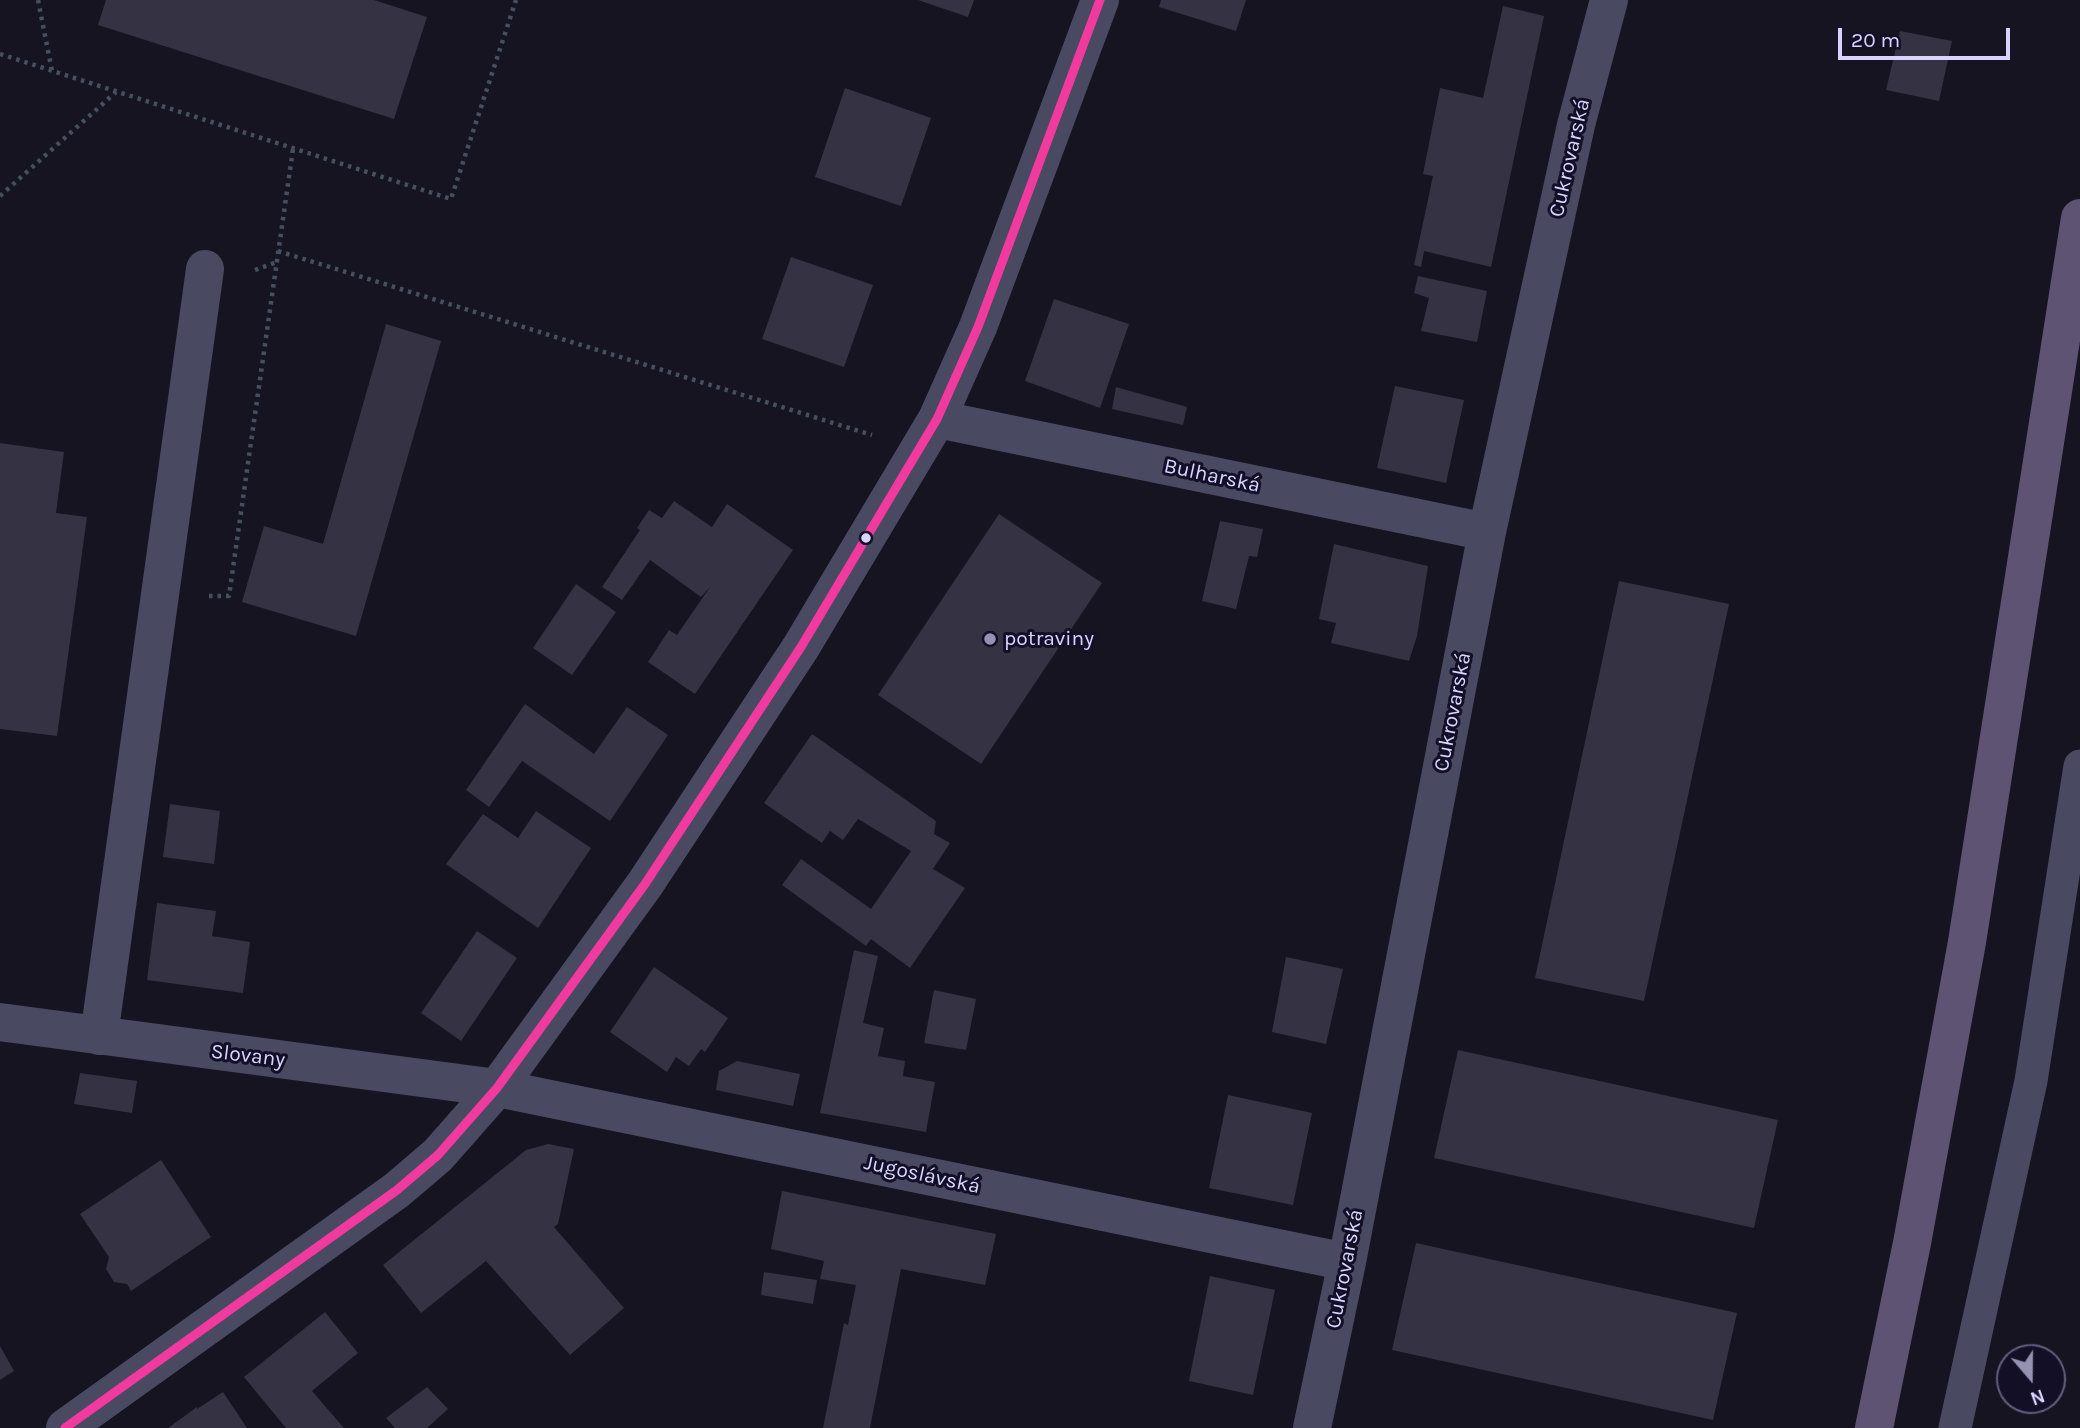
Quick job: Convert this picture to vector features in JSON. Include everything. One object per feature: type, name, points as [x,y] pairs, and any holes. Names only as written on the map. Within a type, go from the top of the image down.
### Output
[{"type":"main road","points":[[1874,1428],[1912,1243],[1967,942],[2080,218]]},
{"type":"street","points":[[65,1428],[397,1190],[438,1155],[497,1088],[646,884],[801,647],[928,434],[978,327],[1100,0]]},
{"type":"street","name":"Cukrovarská","points":[[1312,1428],[1347,1262],[1487,532],[1576,125],[1609,0]]},
{"type":"street","points":[[99,1037],[205,269]]},
{"type":"street","name":"Bulharská","points":[[928,434],[1487,532]]},
{"type":"street","name":"Slovany","points":[[0,1022],[497,1088]]},
{"type":"street","name":"Jugoslávská","points":[[497,1088],[1347,1262]]},
{"type":"lane","points":[[1955,1428],[2031,1081],[2080,766]]},
{"type":"path","points":[[38,0],[52,71]]},
{"type":"path","points":[[0,54],[451,199],[516,0]]},
{"type":"path","points":[[0,196],[116,92]]},
{"type":"path","points":[[202,596],[229,596],[293,149]]},
{"type":"path","points":[[278,251],[928,434]]},
{"type":"building","points":[[106,0],[374,0],[427,17],[394,119],[98,25]]},
{"type":"building","points":[[918,0],[974,0],[968,17]]},
{"type":"building","points":[[1161,0],[1246,0],[1236,31],[1159,7]]},
{"type":"building","points":[[1503,6],[1544,16],[1491,267],[1424,251],[1421,267],[1414,265],[1433,176],[1423,174],[1440,88],[1483,98]]},
{"type":"building","points":[[1900,31],[1952,41],[1939,101],[1886,90]]},
{"type":"building","points":[[845,88],[931,118],[901,206],[815,177]]},
{"type":"building","points":[[791,257],[873,285],[844,367],[762,339]]},
{"type":"building","points":[[1418,276],[1487,291],[1477,342],[1421,331],[1429,298],[1414,293]]},
{"type":"building","points":[[1054,299],[1129,324],[1100,408],[1025,381]]},
{"type":"building","points":[[386,324],[441,341],[356,636],[242,602],[264,526],[323,544]]},
{"type":"building","points":[[1395,386],[1464,400],[1446,483],[1377,468]]},
{"type":"building","points":[[1116,387],[1187,407],[1183,425],[1112,409]]},
{"type":"building","points":[[0,443],[64,452],[56,513],[87,517],[57,736],[0,729]]},
{"type":"building","points":[[674,501],[712,527],[727,504],[793,550],[695,694],[648,662],[669,630],[677,635],[710,587],[701,597],[650,560],[622,600],[602,587],[640,530],[637,528],[649,510],[662,518]]},
{"type":"building","name":"potraviny","points":[[999,514],[1102,583],[981,764],[878,695]]},
{"type":"building","points":[[1220,521],[1263,529],[1257,557],[1249,556],[1236,609],[1202,601]]},
{"type":"building","points":[[1334,544],[1428,566],[1417,636],[1409,661],[1331,643],[1336,623],[1319,619]]},
{"type":"building","points":[[1619,581],[1729,604],[1644,1001],[1535,978]]},
{"type":"building","points":[[576,584],[616,612],[572,675],[533,648]]},
{"type":"building","points":[[525,704],[594,754],[627,707],[668,735],[610,821],[522,761],[489,807],[466,790]]},
{"type":"building","points":[[812,734],[936,821],[934,834],[950,843],[933,869],[965,888],[910,968],[871,939],[866,946],[782,885],[801,859],[871,909],[911,851],[858,819],[843,840],[830,831],[822,843],[764,803]]},
{"type":"building","points":[[170,804],[220,811],[214,864],[163,857]]},
{"type":"building","points":[[536,811],[591,848],[538,928],[446,864],[483,814],[518,838]]},
{"type":"building","points":[[157,903],[216,911],[212,936],[250,942],[243,993],[147,980]]},
{"type":"building","points":[[477,931],[517,958],[461,1041],[421,1013]]},
{"type":"building","points":[[854,950],[878,956],[863,1023],[884,1028],[878,1056],[905,1061],[903,1076],[935,1082],[926,1132],[820,1113]]},
{"type":"building","points":[[1286,957],[1343,969],[1326,1044],[1272,1032]]},
{"type":"building","points":[[654,967],[728,1018],[705,1052],[701,1049],[689,1066],[676,1057],[667,1072],[610,1032]]},
{"type":"building","points":[[934,990],[976,999],[966,1050],[924,1043]]},
{"type":"building","points":[[1458,1050],[1778,1120],[1754,1228],[1434,1158]]},
{"type":"building","points":[[737,1061],[800,1074],[793,1106],[716,1090],[719,1071]]},
{"type":"building","points":[[80,1073],[137,1081],[132,1113],[74,1104]]},
{"type":"building","points":[[1228,1095],[1312,1113],[1293,1205],[1209,1188]]},
{"type":"building","points":[[548,1144],[574,1149],[558,1224],[554,1227],[624,1308],[570,1355],[486,1261],[421,1313],[383,1265],[526,1150]]},
{"type":"building","points":[[161,1160],[211,1237],[131,1291],[127,1284],[114,1282],[106,1269],[109,1257],[80,1214]]},
{"type":"building","points":[[782,1191],[996,1234],[985,1285],[901,1269],[870,1428],[823,1428],[844,1323],[848,1325],[856,1285],[820,1279],[824,1261],[771,1249]]},
{"type":"building","points":[[1416,1243],[1737,1313],[1713,1420],[1392,1350]]},
{"type":"building","points":[[764,1272],[817,1280],[813,1304],[761,1295]]},
{"type":"building","points":[[1210,1276],[1275,1290],[1253,1395],[1189,1381]]},
{"type":"building","points":[[325,1312],[358,1353],[312,1391],[344,1428],[286,1428],[244,1377]]},
{"type":"building","points":[[0,1346],[14,1371],[0,1380]]},
{"type":"building","points":[[427,1387],[448,1409],[427,1428],[395,1428],[386,1418]]},
{"type":"building","points":[[223,1392],[247,1428],[168,1428],[197,1407]]},
{"type":"transit line","points":[[65,1428],[397,1190],[438,1155],[497,1088],[645,884],[801,647],[937,419],[978,327],[1100,0]]},
{"type":"place","name":"potraviny","points":[[990,639]]}]
